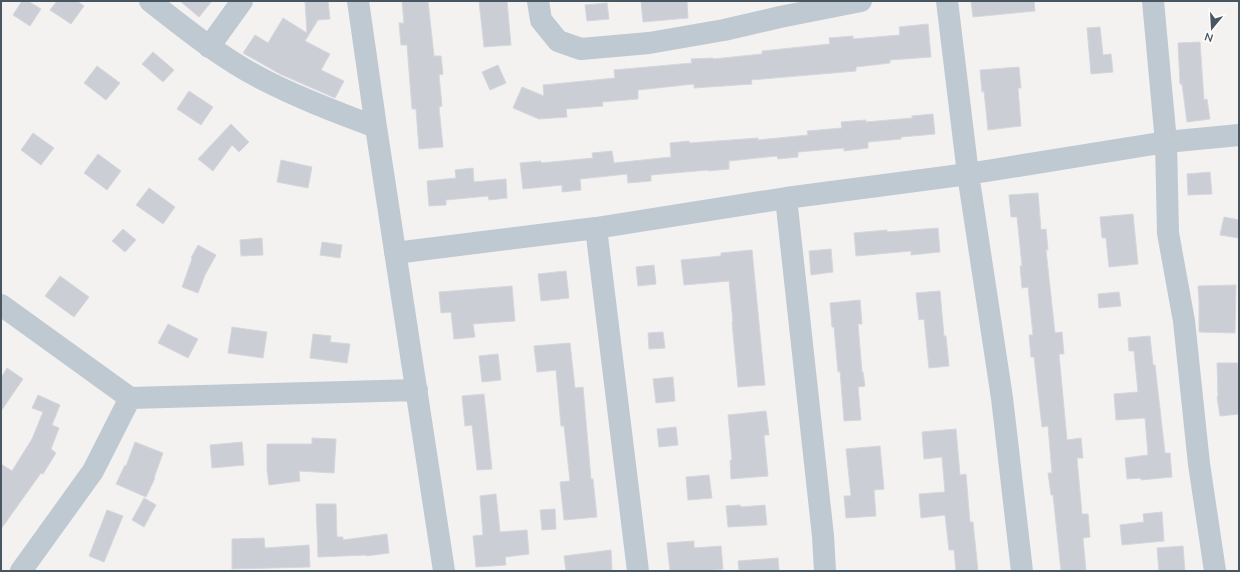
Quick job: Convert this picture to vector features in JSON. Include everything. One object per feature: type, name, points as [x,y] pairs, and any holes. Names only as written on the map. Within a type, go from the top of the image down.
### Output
[{"type":"street","points":[[150,1],[209,47],[265,81],[318,105],[376,127]]},
{"type":"street","points":[[209,47],[242,1]]},
{"type":"street","points":[[358,1],[444,571]]},
{"type":"street","points":[[538,1],[541,20],[558,41],[581,49],[649,43],[724,30],[778,9],[861,1]]},
{"type":"street","points":[[947,1],[968,174],[1002,398],[1022,571]]},
{"type":"street","points":[[1153,1],[1166,142],[1168,233],[1184,321],[1199,464],[1215,571]]},
{"type":"street","points":[[395,253],[596,228],[786,198],[968,174],[1166,142],[1239,135]]},
{"type":"street","points":[[786,198],[823,536],[825,571]]},
{"type":"street","points":[[596,228],[638,571]]},
{"type":"street","points":[[1,305],[130,398],[417,390]]},
{"type":"street","points":[[21,571],[94,471],[130,398]]},
{"type":"building","points":[[22,1],[28,1],[41,9],[30,26],[13,15]]},
{"type":"building","points":[[57,1],[77,1],[84,6],[71,24],[50,10]]},
{"type":"building","points":[[180,1],[212,1],[199,17]]},
{"type":"building","points":[[305,1],[328,1],[330,19],[318,20],[305,41],[330,54],[321,70],[344,81],[335,98],[280,74],[243,53],[255,35],[268,43],[283,18],[307,33]]},
{"type":"building","points":[[402,1],[428,1],[434,56],[441,56],[443,74],[439,75],[442,106],[439,107],[443,147],[419,149],[416,109],[412,109],[407,45],[401,45],[399,23],[404,23]]},
{"type":"building","points":[[479,1],[507,1],[511,45],[484,47]]},
{"type":"building","points":[[641,1],[687,1],[688,18],[643,22]]},
{"type":"building","points":[[971,1],[1034,1],[1035,11],[973,17]]},
{"type":"building","points":[[607,3],[609,19],[587,21],[585,5]]},
{"type":"building","points":[[928,24],[931,57],[890,60],[890,63],[856,67],[856,71],[751,80],[752,84],[694,88],[694,84],[638,90],[638,99],[602,102],[603,106],[566,109],[567,117],[539,119],[513,108],[522,87],[544,96],[543,85],[615,78],[614,70],[692,63],[691,59],[713,59],[762,54],[762,51],[830,44],[829,38],[853,36],[853,39],[900,35],[899,27]]},
{"type":"building","points":[[1100,27],[1103,55],[1111,54],[1113,72],[1091,74],[1087,28]]},
{"type":"building","points":[[1200,42],[1204,100],[1207,99],[1210,119],[1187,122],[1182,84],[1180,84],[1178,43]]},
{"type":"building","points":[[153,52],[174,70],[163,82],[142,64]]},
{"type":"building","points":[[498,65],[506,83],[490,90],[482,72]]},
{"type":"building","points":[[97,66],[120,83],[106,100],[84,83]]},
{"type":"building","points":[[1019,67],[1021,88],[1018,88],[1021,126],[988,130],[980,70]]},
{"type":"building","points":[[189,91],[213,107],[201,125],[177,109]]},
{"type":"building","points":[[933,114],[935,134],[868,142],[868,148],[844,151],[844,148],[798,152],[798,157],[778,159],[777,156],[729,161],[729,169],[651,175],[651,181],[628,183],[627,174],[580,179],[581,190],[562,192],[562,185],[523,189],[520,163],[541,161],[541,163],[593,158],[592,153],[612,151],[614,163],[671,157],[670,143],[758,138],[758,140],[808,135],[807,131],[842,128],[841,122],[866,120],[866,122],[912,118],[912,116]]},
{"type":"building","points":[[231,124],[249,142],[239,152],[232,145],[213,171],[198,159]]},
{"type":"building","points":[[33,133],[54,148],[41,165],[21,150]]},
{"type":"building","points":[[98,154],[121,171],[107,190],[84,173]]},
{"type":"building","points":[[281,160],[312,167],[308,188],[277,182]]},
{"type":"building","points":[[473,168],[474,182],[506,179],[507,198],[489,200],[488,196],[446,200],[446,205],[429,206],[427,181],[456,178],[455,170]]},
{"type":"building","points":[[1210,172],[1212,194],[1188,195],[1187,174]]},
{"type":"building","points":[[149,188],[175,207],[163,224],[136,205]]},
{"type":"building","points":[[1038,193],[1041,230],[1046,229],[1048,250],[1046,250],[1055,333],[1062,332],[1064,354],[1059,354],[1067,440],[1081,438],[1083,458],[1077,458],[1082,514],[1088,514],[1090,537],[1083,538],[1086,571],[1061,571],[1053,495],[1051,495],[1048,473],[1052,473],[1048,426],[1042,427],[1034,357],[1031,357],[1029,335],[1033,335],[1028,287],[1022,288],[1020,266],[1022,266],[1017,217],[1011,217],[1009,195]]},
{"type":"building","points":[[1133,214],[1138,264],[1109,267],[1106,238],[1102,238],[1100,217]]},
{"type":"building","points":[[1224,217],[1239,220],[1239,238],[1220,235]]},
{"type":"building","points":[[938,228],[940,252],[911,255],[911,251],[856,256],[854,233]]},
{"type":"building","points":[[123,229],[136,240],[125,252],[112,241]]},
{"type":"building","points":[[262,238],[263,255],[241,256],[240,240]]},
{"type":"building","points":[[322,242],[342,245],[340,258],[320,255]]},
{"type":"building","points":[[198,245],[216,255],[205,275],[198,293],[182,287],[192,259],[191,258]]},
{"type":"building","points":[[831,249],[833,272],[811,275],[809,251]]},
{"type":"building","points":[[752,250],[765,385],[738,387],[729,281],[684,285],[681,260],[721,256],[721,253]]},
{"type":"building","points":[[654,265],[656,284],[638,286],[636,267]]},
{"type":"building","points":[[566,271],[569,298],[541,301],[538,274]]},
{"type":"building","points":[[60,276],[89,297],[74,317],[45,296]]},
{"type":"building","points":[[1236,285],[1235,333],[1199,332],[1198,286]]},
{"type":"building","points":[[512,286],[515,321],[473,324],[475,337],[454,339],[451,312],[441,313],[439,292]]},
{"type":"building","points":[[940,291],[944,336],[946,336],[949,366],[929,368],[924,319],[919,320],[916,293]]},
{"type":"building","points":[[1119,292],[1121,306],[1099,308],[1098,294]]},
{"type":"building","points":[[860,300],[862,324],[858,324],[862,372],[865,386],[858,387],[861,420],[844,421],[840,371],[838,372],[834,327],[832,327],[830,303]]},
{"type":"building","points":[[168,324],[198,339],[188,358],[158,343]]},
{"type":"building","points":[[232,327],[267,332],[263,358],[228,353]]},
{"type":"building","points":[[663,332],[665,348],[649,349],[648,333]]},
{"type":"building","points":[[313,334],[331,336],[330,342],[350,344],[347,363],[310,358]]},
{"type":"building","points":[[1150,336],[1153,365],[1155,365],[1165,453],[1170,453],[1172,477],[1141,480],[1141,478],[1127,479],[1125,458],[1148,455],[1145,418],[1116,420],[1114,394],[1138,392],[1134,351],[1129,351],[1128,338]]},
{"type":"building","points":[[570,343],[575,388],[583,387],[591,479],[593,479],[597,517],[564,520],[560,482],[570,481],[564,426],[561,426],[556,370],[537,372],[534,346]]},
{"type":"building","points":[[498,354],[501,380],[482,382],[479,356]]},
{"type":"building","points":[[1217,363],[1238,363],[1239,414],[1220,416],[1217,397]]},
{"type":"building","points":[[7,368],[23,379],[1,411],[1,378]]},
{"type":"building","points":[[673,377],[675,401],[656,403],[653,379]]},
{"type":"building","points":[[484,394],[492,469],[477,470],[472,425],[465,426],[462,396]]},
{"type":"building","points":[[38,395],[60,405],[52,425],[59,428],[51,449],[56,453],[43,474],[41,473],[1,529],[1,464],[12,471],[32,439],[43,412],[32,408]]},
{"type":"building","points":[[766,411],[769,435],[764,435],[768,476],[731,479],[730,460],[732,460],[728,415]]},
{"type":"building","points":[[676,427],[678,445],[659,447],[657,429]]},
{"type":"building","points":[[956,429],[960,475],[966,474],[970,522],[973,522],[978,571],[956,571],[954,550],[949,550],[945,515],[921,518],[919,494],[945,492],[942,457],[924,459],[922,432]]},
{"type":"building","points":[[312,438],[336,439],[334,473],[299,471],[300,481],[269,485],[267,470],[267,444],[312,444]]},
{"type":"building","points":[[135,442],[163,453],[155,478],[146,497],[116,484],[125,465],[126,466]]},
{"type":"building","points":[[242,442],[244,465],[212,468],[210,445]]},
{"type":"building","points":[[880,446],[884,489],[874,490],[876,516],[846,518],[844,496],[851,496],[846,449]]},
{"type":"building","points":[[709,475],[712,498],[688,500],[686,477]]},
{"type":"building","points":[[496,494],[500,532],[527,530],[529,554],[505,557],[506,565],[476,567],[473,536],[483,535],[480,496]]},
{"type":"building","points":[[144,498],[156,505],[144,527],[132,520]]},
{"type":"building","points":[[316,504],[336,504],[337,537],[343,537],[343,540],[387,534],[389,553],[366,556],[318,557]]},
{"type":"building","points":[[740,505],[741,507],[765,505],[767,525],[728,527],[726,506]]},
{"type":"building","points":[[555,509],[556,529],[542,530],[540,510]]},
{"type":"building","points":[[107,510],[123,516],[104,562],[89,556]]},
{"type":"building","points":[[1162,512],[1164,541],[1122,545],[1120,525],[1144,522],[1143,514]]},
{"type":"building","points":[[264,538],[265,548],[309,545],[310,567],[232,569],[232,539]]},
{"type":"building","points":[[694,541],[694,548],[721,546],[723,569],[707,571],[670,571],[667,543]]},
{"type":"building","points":[[1183,546],[1185,571],[1159,571],[1157,548]]},
{"type":"building","points":[[611,550],[612,571],[566,571],[564,556]]},
{"type":"building","points":[[778,558],[779,571],[739,571],[738,561]]}]
